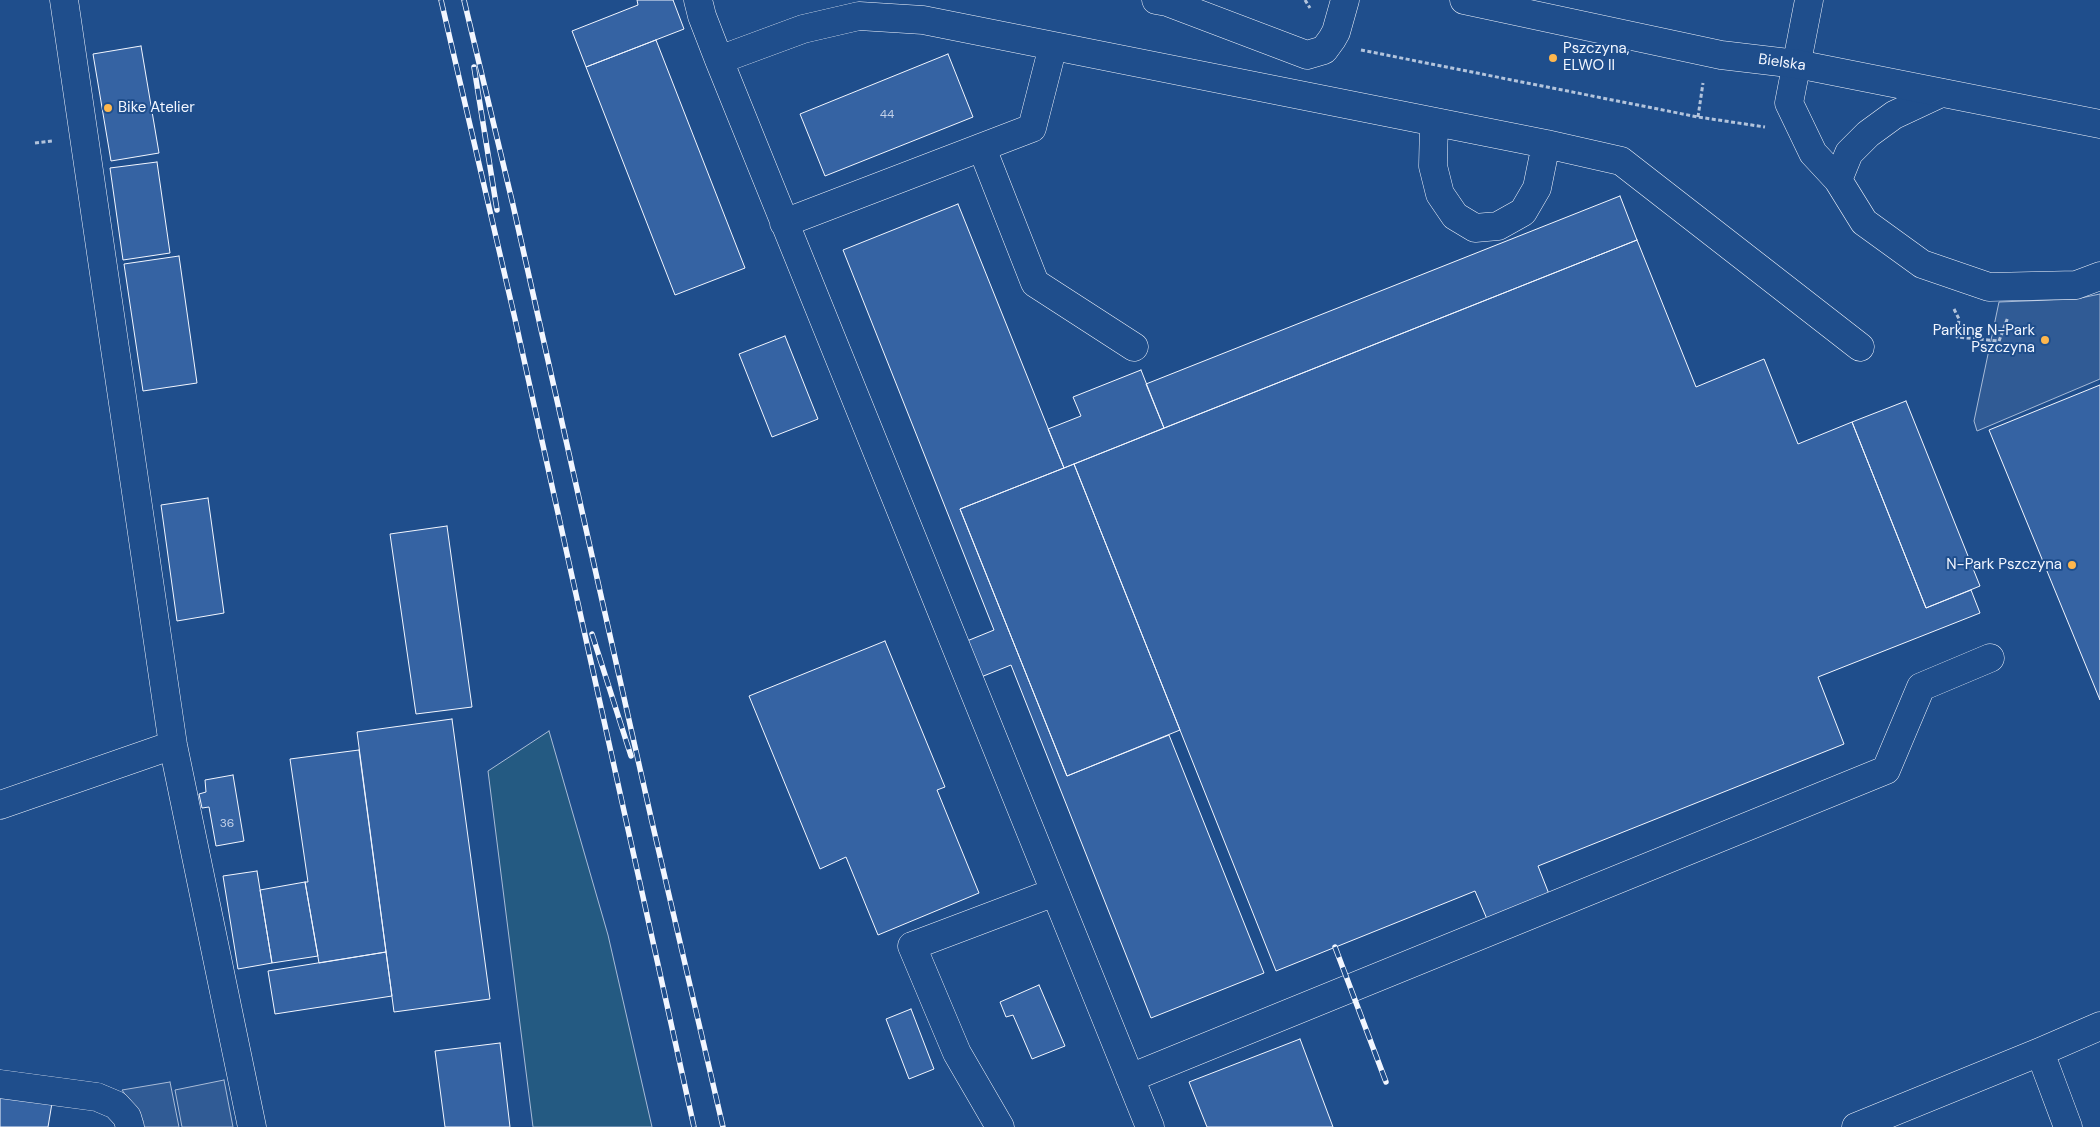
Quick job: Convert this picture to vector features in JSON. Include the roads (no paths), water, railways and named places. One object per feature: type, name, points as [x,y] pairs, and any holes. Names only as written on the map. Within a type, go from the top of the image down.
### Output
[{"type":"main road","points":[[64,0],[173,745],[252,1127]]},
{"type":"main road","points":[[1156,0],[1167,2],[1307,55],[1324,50],[1332,39],[1336,32],[1345,0]]},
{"type":"main road","name":"Bielska","points":[[1464,0],[1721,55],[1797,64],[2100,124]]},
{"type":"main road","points":[[1809,0],[1789,103],[1813,153],[1838,180],[1864,222],[1922,264],[1989,287],[2076,285],[2100,276]]},
{"type":"main road","points":[[700,8],[784,223],[1150,1127]]},
{"type":"main road","points":[[719,60],[803,29],[859,16],[923,20],[1546,144],[1621,161],[1860,346]]},
{"type":"main road","points":[[784,223],[1032,128],[1053,46]]},
{"type":"main road","points":[[1838,180],[1849,153],[1868,134],[1894,115],[1941,93]]},
{"type":"main road","points":[[1434,122],[1432,166],[1440,194],[1455,216],[1475,228],[1498,226],[1523,212],[1538,188],[1546,144]]},
{"type":"main road","points":[[982,148],[1035,283],[1134,347]]},
{"type":"main road","points":[[1130,1078],[1886,770],[1921,687],[1990,658]]},
{"type":"main road","points":[[0,805],[173,745]]},
{"type":"main road","points":[[1000,1127],[957,1053],[912,946],[1055,892]]},
{"type":"main road","points":[[1856,1127],[2100,1026]]},
{"type":"main road","points":[[2040,1052],[2068,1127]]},
{"type":"main road","points":[[0,1084],[97,1096],[116,1105],[127,1117],[130,1127]]},
{"type":"railway","points":[[441,0],[515,319],[694,1127]]},
{"type":"railway","points":[[464,0],[513,205],[723,1127]]},
{"type":"railway","points":[[474,67],[497,210]]},
{"type":"railway","points":[[592,634],[631,756]]},
{"type":"railway","points":[[1335,947],[1386,1082]]},
{"type":"place","name":"Pszczyna, ELWO II","points":[[1553,58]]},
{"type":"place","name":"Bike Atelier","points":[[108,108]]},
{"type":"place","name":"Parking N-Park Pszczyna","points":[[2045,340]]},
{"type":"place","name":"N-Park Pszczyna","points":[[2072,565]]}]
